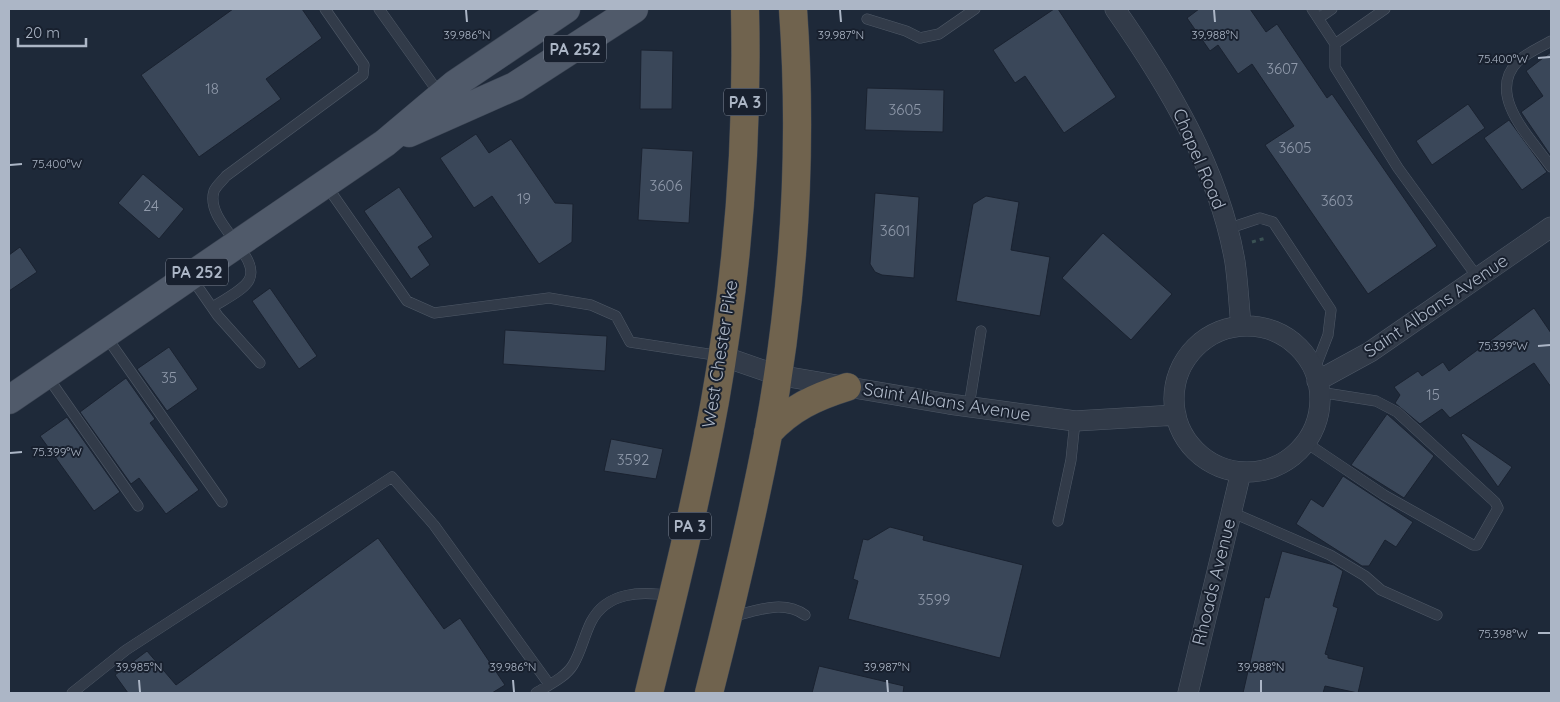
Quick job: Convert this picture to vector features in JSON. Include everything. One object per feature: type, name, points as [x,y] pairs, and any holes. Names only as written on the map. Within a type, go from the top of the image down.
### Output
[{"type":"highway","points":[[730,9],[746,36]]},
{"type":"highway","name":"West Chester Pike","points":[[649,693],[673,597],[702,466],[722,356],[741,195],[746,36],[745,9]]},
{"type":"highway","points":[[709,693],[728,618],[768,433],[778,375],[791,264],[796,181],[796,85],[793,9]]},
{"type":"highway","points":[[768,433],[792,410],[809,400],[848,387]]},
{"type":"main road","name":"PA 252","points":[[10,398],[385,143],[455,84],[566,9]]},
{"type":"main road","name":"PA 252","points":[[385,143],[515,86],[634,9]]},
{"type":"street","name":"Chapel Road","points":[[1115,9],[1181,112],[1214,188],[1235,261],[1241,326]]},
{"type":"street","name":"Saint Albans Avenue","points":[[1317,381],[1370,352],[1550,230]]},
{"type":"street","points":[[1241,326],[1261,327],[1286,336],[1303,352],[1317,381],[1316,423],[1305,442],[1286,460],[1275,466],[1241,472],[1212,463],[1196,452],[1179,426],[1174,397],[1177,378],[1190,354],[1208,337],[1222,330],[1241,326]]},
{"type":"street","name":"Saint Albans Avenue","points":[[722,356],[778,375],[1075,421],[1176,415]]},
{"type":"street","name":"Rhoads Avenue","points":[[1188,693],[1241,472]]},
{"type":"lane","points":[[212,307],[246,284],[250,278],[251,269],[248,260],[219,219],[214,204],[214,190],[226,176],[363,75],[364,64],[325,9]]},
{"type":"lane","points":[[379,9],[441,96]]},
{"type":"lane","points":[[867,19],[906,31],[920,38],[939,34],[975,9]]},
{"type":"lane","points":[[1312,9],[1335,44],[1335,66],[1398,168],[1478,278]]},
{"type":"lane","points":[[1319,18],[1332,9]]},
{"type":"lane","points":[[1335,44],[1385,9]]},
{"type":"lane","points":[[1551,41],[1519,60],[1509,74],[1505,89],[1509,108],[1551,167]]},
{"type":"lane","points":[[325,184],[406,301],[434,313],[549,298],[591,305],[616,316],[630,342],[722,356]]},
{"type":"lane","points":[[1227,229],[1260,218],[1273,222],[1331,310],[1328,335],[1317,381],[1376,401],[1397,412],[1495,502],[1498,508],[1477,545],[1473,545],[1384,495],[1305,442]]},
{"type":"lane","points":[[191,276],[212,307],[260,363]]},
{"type":"lane","points":[[969,406],[981,331]]},
{"type":"lane","points":[[105,335],[222,502]]},
{"type":"lane","points":[[46,375],[138,506]]},
{"type":"lane","points":[[1058,522],[1071,460],[1075,421]]},
{"type":"lane","points":[[72,693],[126,650],[392,476],[434,524],[549,684]]},
{"type":"lane","points":[[1231,512],[1330,555],[1365,576],[1381,590],[1437,615]]},
{"type":"lane","points":[[536,693],[565,674],[573,666],[591,622],[599,610],[610,602],[638,593],[673,597]]},
{"type":"lane","points":[[728,618],[781,607],[795,608],[805,615]]},
{"type":"building","points":[[233,9],[302,9],[322,38],[266,79],[281,99],[199,157],[141,75]]},
{"type":"building","points":[[1054,9],[1058,9],[1116,97],[1064,133],[1025,76],[1015,83],[993,50]]},
{"type":"building","points":[[1199,9],[1250,9],[1266,32],[1277,24],[1327,98],[1332,94],[1437,246],[1368,294],[1265,145],[1294,126],[1252,64],[1238,74],[1218,45],[1210,51],[1187,18]]},
{"type":"building","points":[[641,50],[673,51],[672,109],[640,109]]},
{"type":"building","points":[[1551,52],[1551,156],[1521,112],[1543,96],[1526,71]]},
{"type":"building","points":[[867,88],[944,90],[943,132],[865,130]]},
{"type":"building","points":[[1468,104],[1485,128],[1432,165],[1416,141]]},
{"type":"building","points":[[1509,120],[1547,172],[1522,190],[1484,138]]},
{"type":"building","points":[[476,134],[489,153],[511,139],[555,203],[573,204],[572,242],[539,264],[492,196],[474,208],[440,158]]},
{"type":"building","points":[[642,148],[693,151],[689,223],[638,220]]},
{"type":"building","points":[[143,174],[184,209],[159,239],[118,203]]},
{"type":"building","points":[[399,187],[433,237],[418,247],[430,265],[411,279],[364,211]]},
{"type":"building","points":[[875,193],[919,197],[914,278],[882,275],[875,272],[870,264]]},
{"type":"building","points":[[986,196],[1019,202],[1011,250],[1050,257],[1040,316],[956,301],[973,204]]},
{"type":"building","points":[[1103,233],[1172,294],[1131,340],[1062,278]]},
{"type":"building","points":[[20,247],[37,272],[9,291],[9,255]]},
{"type":"building","points":[[270,288],[317,356],[299,369],[252,301]]},
{"type":"building","points":[[1534,308],[1551,333],[1551,387],[1534,363],[1450,418],[1442,409],[1420,424],[1395,403],[1400,395],[1394,387],[1418,371],[1422,376],[1443,362],[1449,371]]},
{"type":"building","points":[[505,330],[607,336],[605,371],[503,364]]},
{"type":"building","points":[[169,347],[198,389],[167,411],[137,369]]},
{"type":"building","points":[[126,378],[155,419],[150,423],[199,490],[166,514],[139,478],[131,484],[80,412]]},
{"type":"building","points":[[1387,414],[1434,456],[1404,498],[1351,465]]},
{"type":"building","points":[[67,417],[120,492],[94,511],[40,436]]},
{"type":"building","points":[[1463,433],[1512,467],[1498,487],[1461,435]]},
{"type":"building","points":[[611,439],[663,449],[656,479],[604,471]]},
{"type":"building","points":[[1343,476],[1413,522],[1396,547],[1385,540],[1369,566],[1362,566],[1296,524],[1311,499],[1323,507]]},
{"type":"building","points":[[890,527],[924,536],[923,540],[1023,565],[1000,658],[848,619],[858,581],[853,579],[863,539],[868,540]]},
{"type":"building","points":[[378,538],[444,629],[460,618],[505,685],[492,693],[128,693],[115,675],[147,651],[176,685]]},
{"type":"building","points":[[1282,551],[1334,565],[1343,571],[1333,606],[1338,608],[1325,654],[1328,655],[1328,658],[1364,667],[1358,693],[1325,686],[1323,693],[1243,693],[1265,597],[1269,598]]},
{"type":"building","points":[[819,666],[904,686],[903,693],[812,693]]}]
